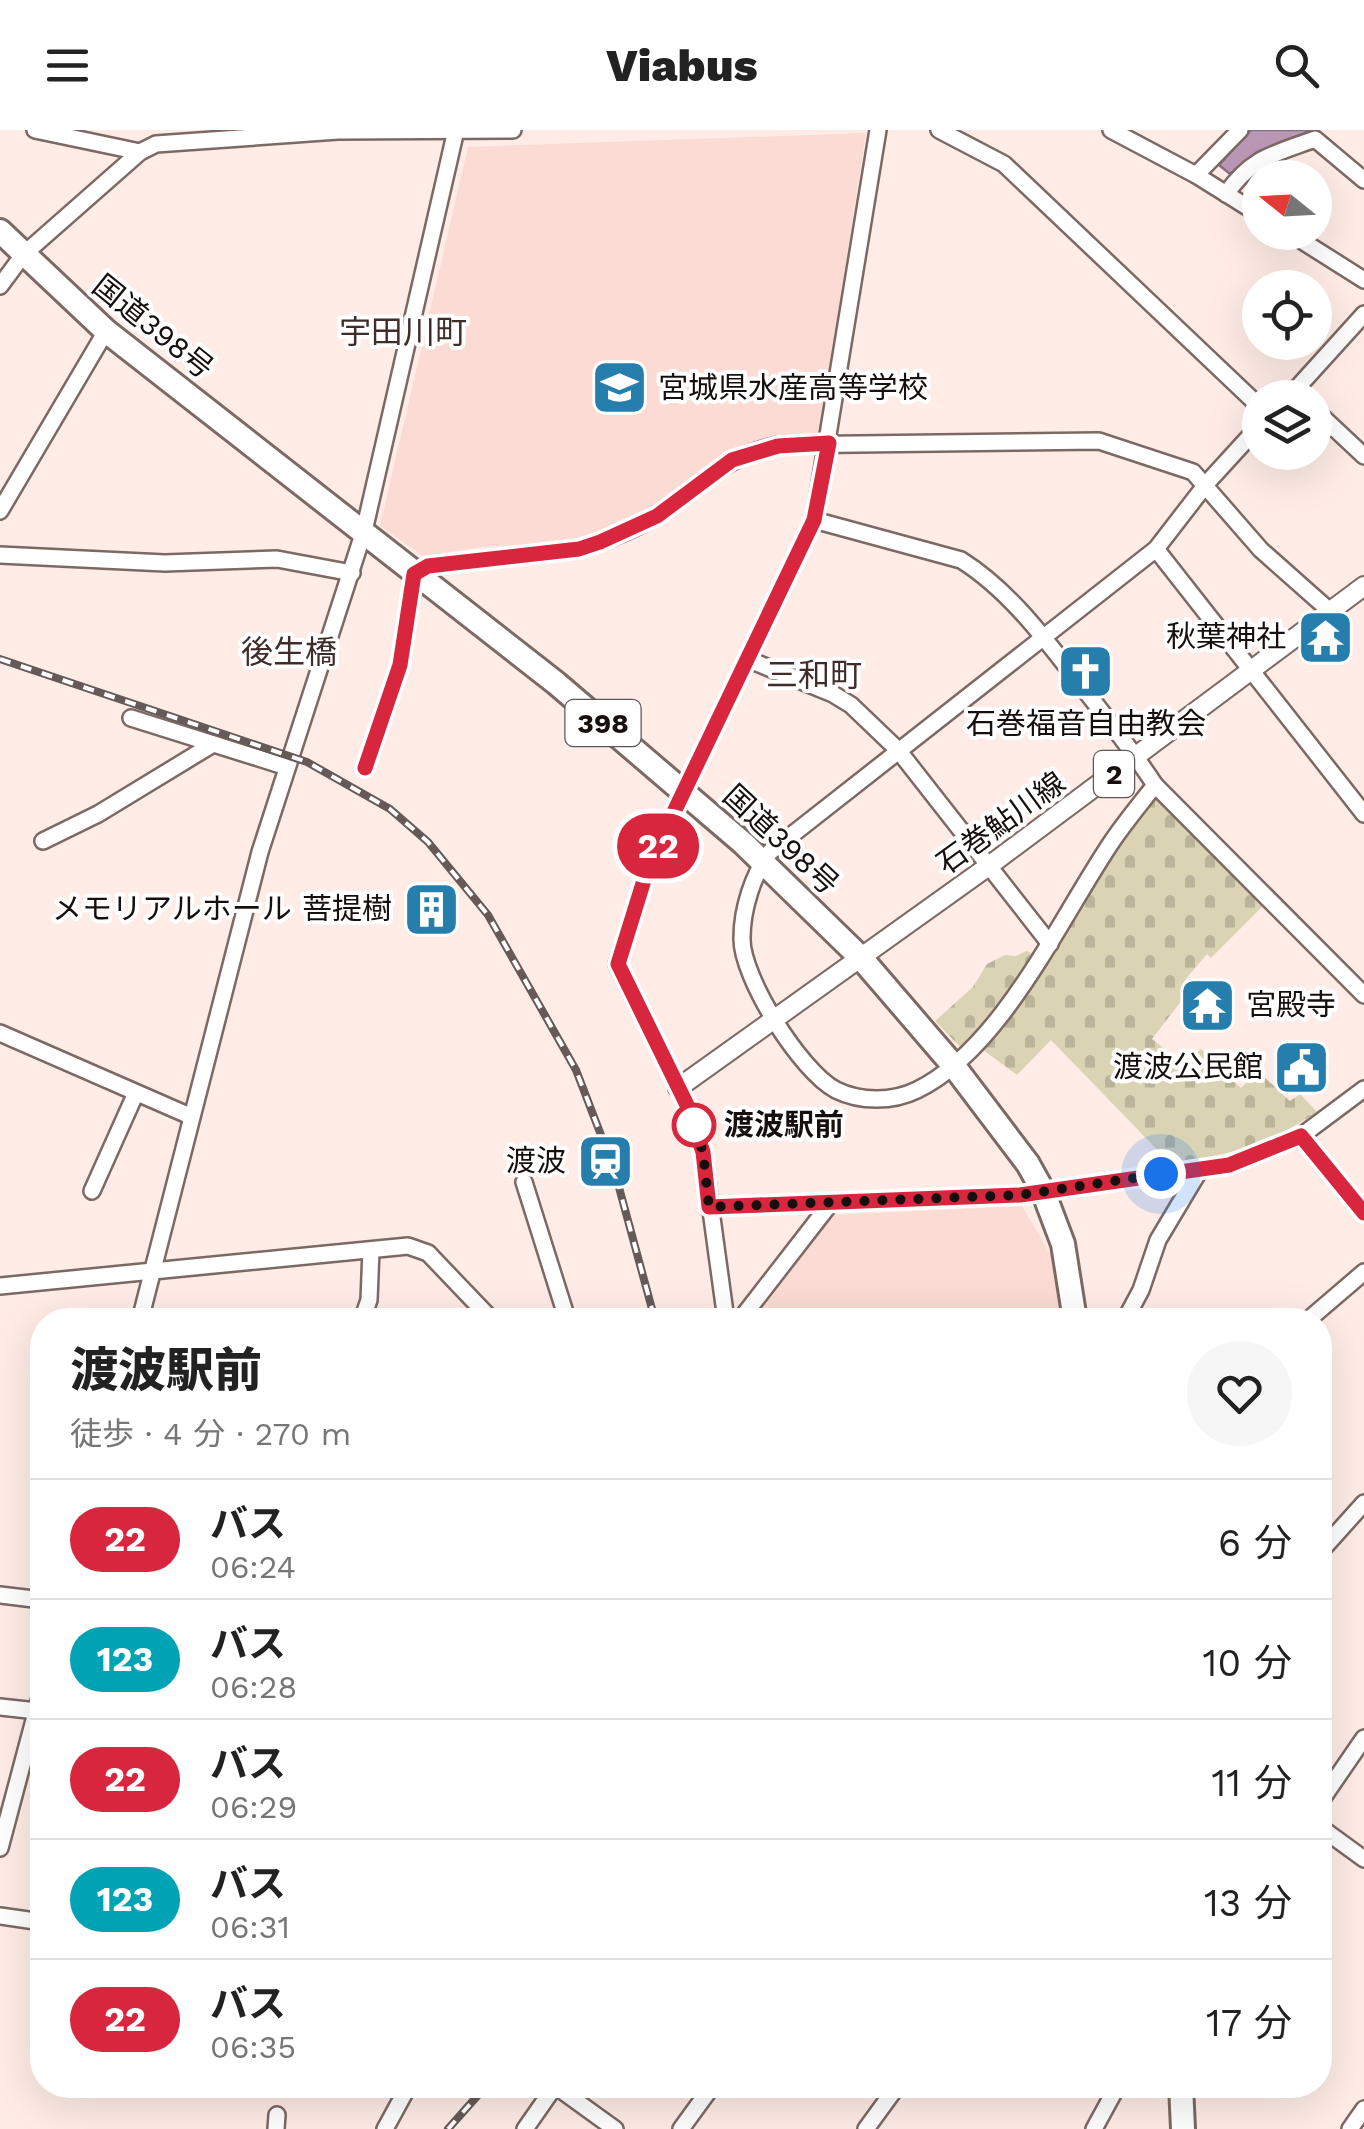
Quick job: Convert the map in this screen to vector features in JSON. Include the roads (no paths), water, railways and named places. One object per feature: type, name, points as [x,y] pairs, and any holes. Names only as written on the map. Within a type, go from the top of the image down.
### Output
[{"type":"highway","name":"国道398号","points":[[0,232],[106,331],[561,687],[686,793],[861,958],[1008,1136],[1043,1191],[1063,1244],[1073,1308]]},
{"type":"highway","points":[[1181,2098],[1183,2129]]},
{"type":"main road","name":"石巻鮎川線","points":[[678,1088],[990,866],[1364,586]]},
{"type":"street","points":[[35,130],[140,152]]},
{"type":"street","points":[[0,286],[23,255],[140,152],[156,144],[337,130],[514,130]]},
{"type":"street","points":[[143,1308],[260,852],[364,531],[456,130]]},
{"type":"street","points":[[724,1308],[703,1152],[678,1088],[618,964],[649,864],[814,520],[878,130]]},
{"type":"street","points":[[939,130],[1004,164],[1242,391]]},
{"type":"street","points":[[1111,130],[1242,204]]},
{"type":"street","points":[[1196,176],[1240,130]]},
{"type":"street","points":[[1226,194],[1242,172],[1258,159],[1315,139],[1364,180]]},
{"type":"street","points":[[1316,250],[1364,280]]},
{"type":"street","points":[[1308,380],[1364,314]]},
{"type":"street","points":[[0,511],[106,331]]},
{"type":"street","points":[[1332,426],[1364,456]]},
{"type":"street","points":[[365,768],[400,665],[414,574],[428,566],[579,549],[600,542],[657,516],[732,460],[778,446],[1099,441],[1135,450],[1194,472],[1262,550],[1331,612]]},
{"type":"street","points":[[1155,785],[1113,840],[1050,944],[995,1020],[952,1065],[921,1088],[903,1096],[862,1099],[831,1088],[810,1068],[746,968],[742,939],[746,909],[762,862],[770,852],[1156,549],[1206,483],[1242,444]]},
{"type":"street","points":[[814,520],[961,560],[982,573],[1044,638],[1137,756],[1155,785],[1364,994]]},
{"type":"street","points":[[1156,549],[1364,814]]},
{"type":"street","points":[[0,555],[165,563],[276,559],[352,573]]},
{"type":"street","points":[[747,659],[833,694],[898,750],[1050,944]]},
{"type":"street","points":[[131,718],[287,767]]},
{"type":"street","points":[[43,842],[98,814],[214,744]]},
{"type":"street","points":[[0,1033],[190,1116]]},
{"type":"street","points":[[709,1207],[1020,1195],[1229,1165],[1301,1136],[1364,1090]]},
{"type":"street","points":[[92,1191],[135,1094]]},
{"type":"street","points":[[1301,1136],[1364,1213]]},
{"type":"street","points":[[1131,1308],[1158,1240],[1200,1168]]},
{"type":"street","points":[[524,1182],[564,1308]]},
{"type":"street","points":[[749,1308],[830,1204]]},
{"type":"street","points":[[0,1286],[153,1269],[419,1248],[480,1308]]},
{"type":"street","points":[[366,1308],[371,1250]]},
{"type":"street","points":[[1322,1308],[1364,1272]]},
{"type":"street","points":[[1332,1539],[1364,1503]]},
{"type":"street","points":[[0,1615],[1,1595],[30,1599]]},
{"type":"street","points":[[0,1707],[30,1709]]},
{"type":"street","points":[[0,1848],[30,1736]]},
{"type":"street","points":[[1332,1785],[1364,1738]]},
{"type":"street","points":[[1332,1836],[1364,1859]]},
{"type":"street","points":[[0,1916],[30,1920]]},
{"type":"street","points":[[385,2129],[402,2098]]},
{"type":"street","points":[[525,2129],[546,2098]]},
{"type":"street","points":[[571,2098],[615,2129]]},
{"type":"street","points":[[681,2129],[704,2098]]},
{"type":"street","points":[[866,2129],[889,2098]]},
{"type":"street","points":[[1094,2129],[1111,2098]]},
{"type":"street","points":[[1350,2129],[1364,2108]]},
{"type":"railway","points":[[0,659],[307,762],[390,809],[428,842],[488,915],[576,1070],[614,1169],[652,1308]]},
{"type":"railway","points":[[448,2129],[475,2098]]},
{"type":"place","name":"宮城県水産高等学校","points":[[619,388]]},
{"type":"place","name":"秋葉神社","points":[[1325,637]]},
{"type":"place","name":"石巻福音自由教会","points":[[1086,671]]},
{"type":"place","name":"メモリアルホール 菩提樹","points":[[431,909]]},
{"type":"place","name":"宮殿寺","points":[[1207,1005]]},
{"type":"place","name":"渡波公民館","points":[[1302,1067]]},
{"type":"place","name":"渡波駅前","points":[[694,1125]]},
{"type":"place","name":"渡波","points":[[605,1161]]},
{"type":"district","name":"宇田川町","points":[[403,332]]},
{"type":"district","name":"後生橋","points":[[289,652]]},
{"type":"district","name":"三和町","points":[[814,675]]}]
